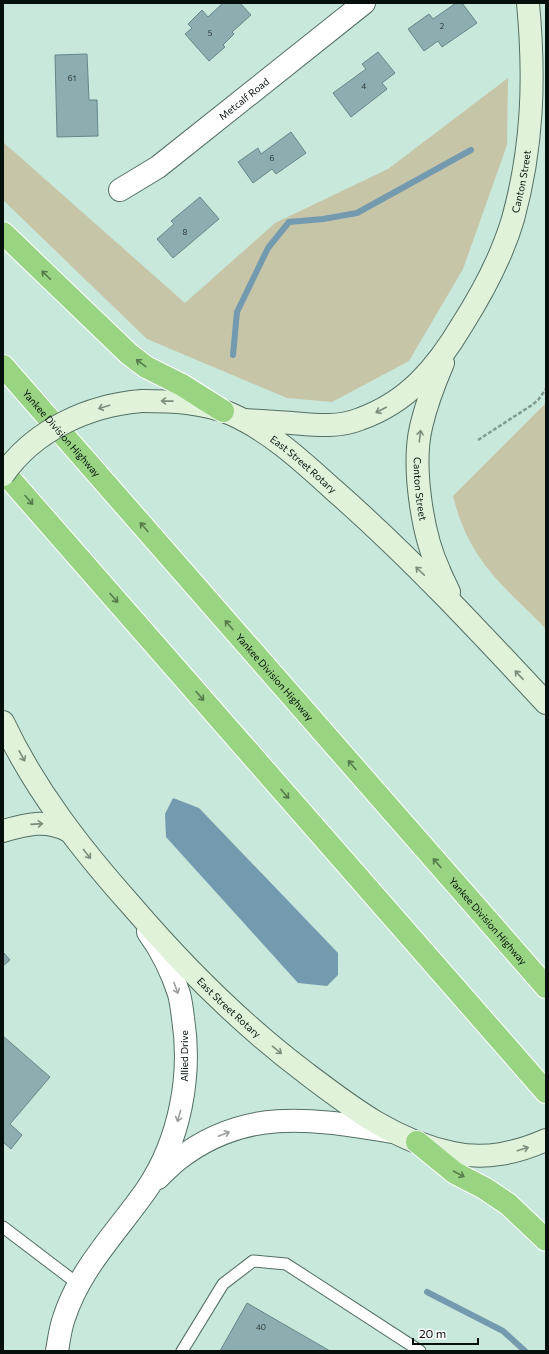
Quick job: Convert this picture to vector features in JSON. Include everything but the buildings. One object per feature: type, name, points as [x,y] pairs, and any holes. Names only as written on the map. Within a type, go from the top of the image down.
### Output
[{"type":"highway","points":[[3,233],[128,354],[146,367],[182,385],[223,411]]},
{"type":"highway","name":"Yankee Division Highway","points":[[3,366],[546,987]]},
{"type":"highway","points":[[3,471],[546,1092]]},
{"type":"highway","points":[[417,1142],[455,1173],[484,1188],[508,1204],[546,1240]]},
{"type":"main road","name":"Canton Street","points":[[457,607],[438,569],[428,539],[420,498],[418,452],[421,428],[432,388],[450,346],[477,301],[493,269],[512,220],[525,170],[530,137],[532,100],[532,59],[528,3]]},
{"type":"main road","name":"Canton Street","points":[[244,420],[319,426],[340,425],[360,420],[383,410],[410,391],[427,374],[450,346]]},
{"type":"main road","name":"East Street Rotary","points":[[3,475],[35,442],[60,425],[86,412],[126,402],[142,401],[172,401],[201,404],[223,411],[244,420],[271,438],[310,468],[385,536],[457,607],[546,703]]},
{"type":"main road","name":"East Street Rotary","points":[[3,722],[35,779],[98,869],[203,984],[257,1034],[333,1094],[370,1119],[395,1132],[417,1142],[465,1155],[498,1155],[531,1146],[546,1140]]},
{"type":"main road","points":[[3,831],[23,826],[44,824],[57,825],[70,831]]},
{"type":"street","name":"Metcalf Road","points":[[120,190],[158,167],[364,3]]},
{"type":"street","name":"Allied Drive","points":[[57,1351],[63,1319],[78,1284],[99,1252],[147,1188],[160,1167],[174,1132],[181,1109],[185,1074],[186,1035],[179,995],[168,967],[153,938],[130,905]]},
{"type":"street","name":"Allied Drive","points":[[147,1188],[176,1161],[198,1146],[245,1126],[269,1121],[294,1120],[337,1123],[395,1132]]},
{"type":"lane","points":[[3,1227],[78,1284]]},
{"type":"lane","points":[[182,1351],[223,1284],[253,1260],[286,1264],[420,1351]]},
{"type":"path","points":[[478,440],[532,405],[538,400],[546,388]]},
{"type":"green space","points":[[508,78],[507,145],[463,269],[409,361],[332,402],[287,398],[147,339],[3,200],[3,142],[185,303],[275,223],[388,169]]},
{"type":"green space","points":[[546,403],[546,629],[501,584],[485,565],[466,534],[457,512],[453,496]]},
{"type":"water","points":[[173,798],[199,808],[338,953],[338,975],[327,986],[298,983],[166,837],[165,814]]},
{"type":"waterway","points":[[233,355],[237,312],[268,248],[289,222],[323,219],[357,213],[471,150]]},
{"type":"waterway","points":[[427,1292],[503,1331],[525,1351]]}]
